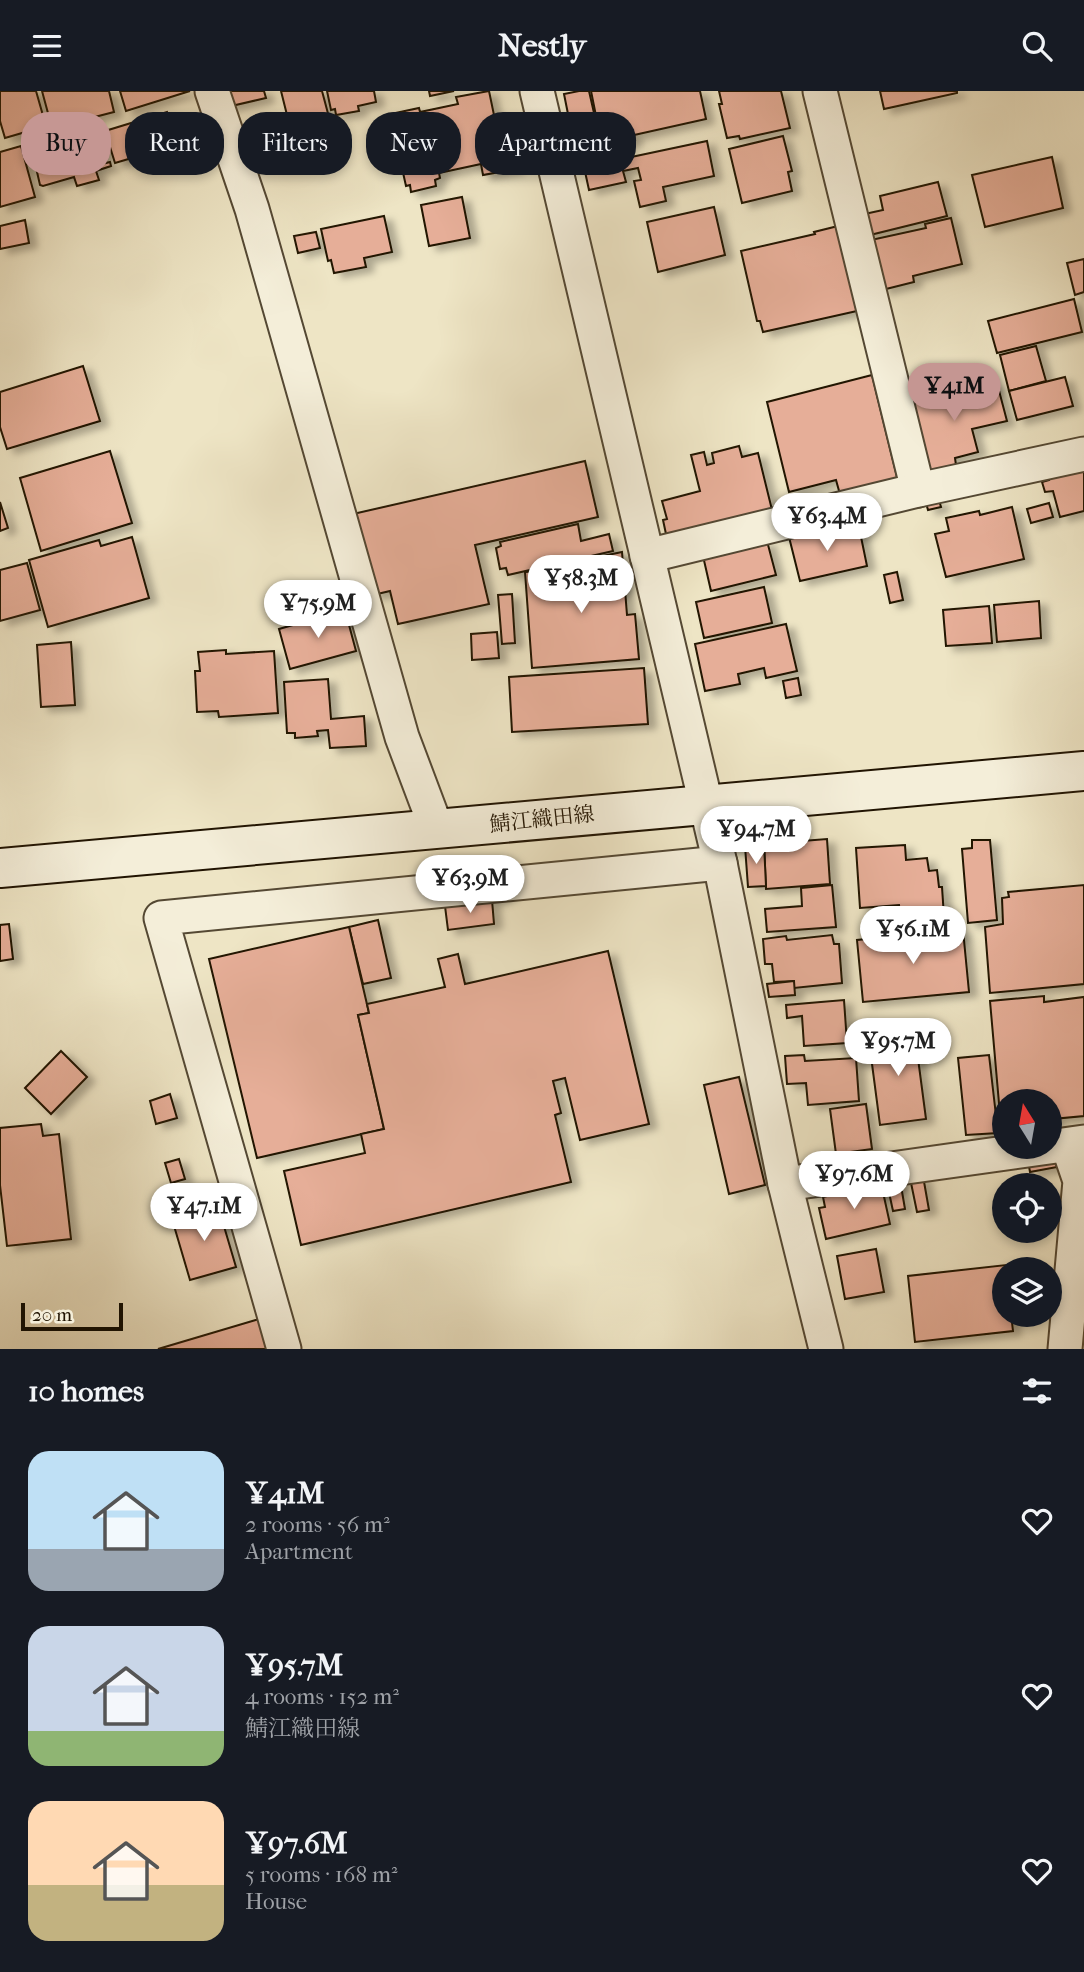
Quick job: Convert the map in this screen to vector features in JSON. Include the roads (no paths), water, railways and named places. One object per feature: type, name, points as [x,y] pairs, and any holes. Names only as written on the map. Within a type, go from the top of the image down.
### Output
[{"type":"main road","name":"鯖江織田線","points":[[0,868],[1084,771]]},
{"type":"street","points":[[212,91],[252,209],[402,737],[437,830]]},
{"type":"street","points":[[537,91],[720,863],[785,1184],[827,1349]]},
{"type":"street","points":[[820,91],[918,491]]},
{"type":"street","points":[[647,556],[1084,454]]},
{"type":"street","points":[[284,1349],[161,918],[720,863]]},
{"type":"street","points":[[785,1184],[1076,1144],[1080,1181],[1065,1349]]}]
